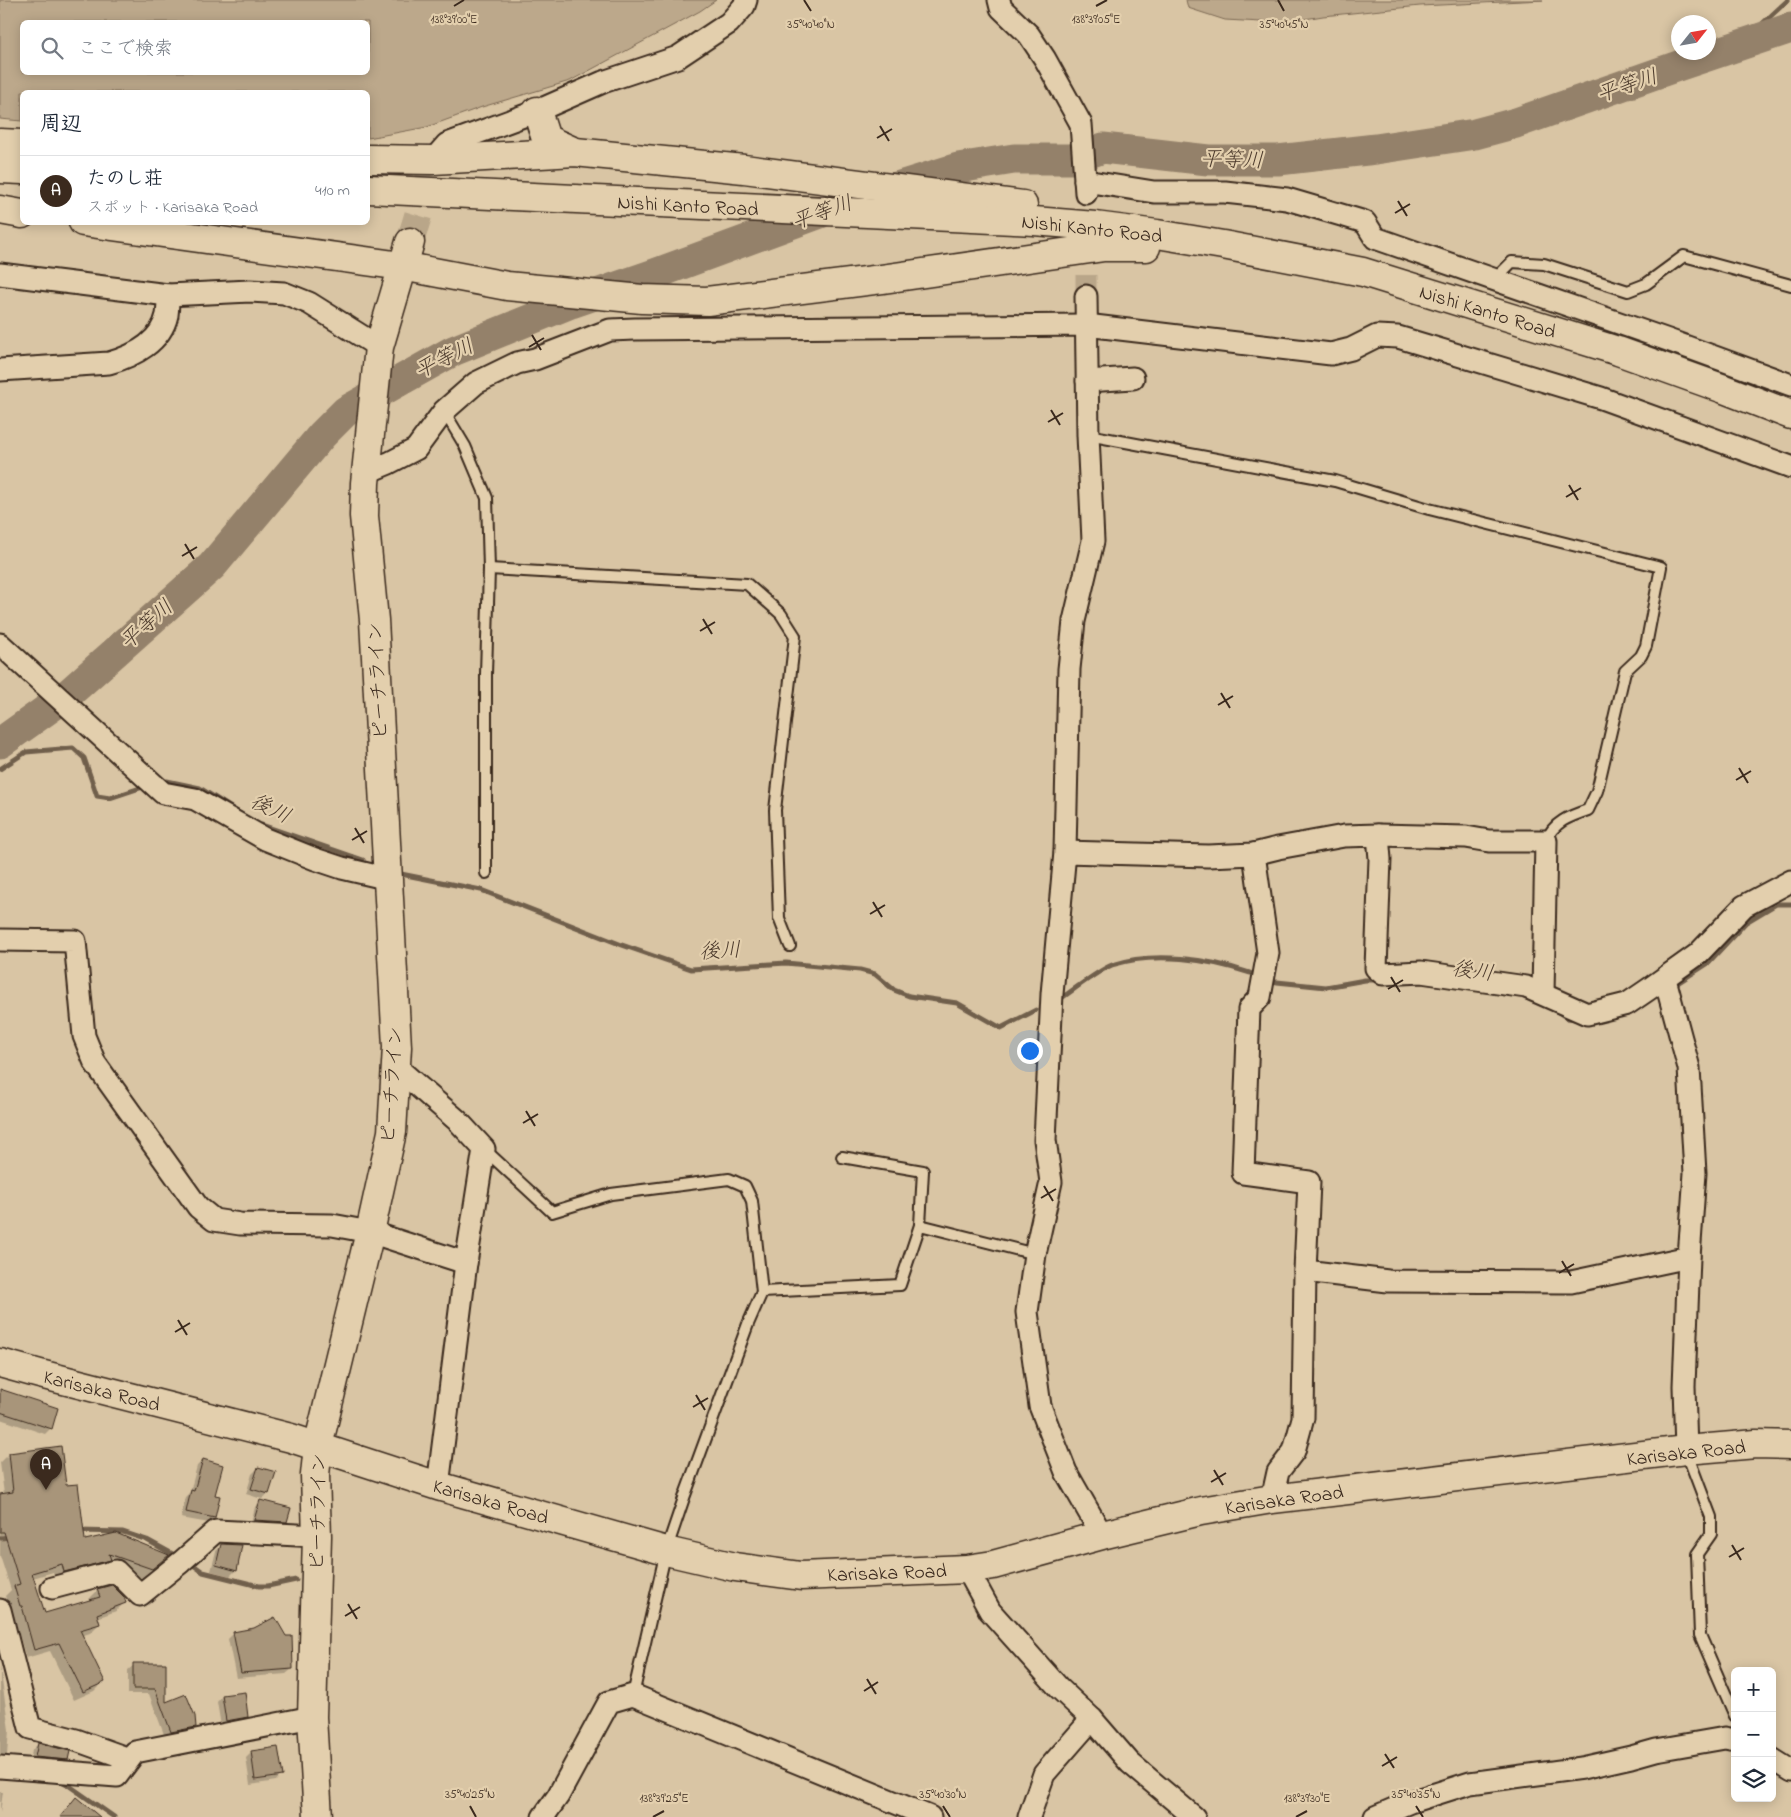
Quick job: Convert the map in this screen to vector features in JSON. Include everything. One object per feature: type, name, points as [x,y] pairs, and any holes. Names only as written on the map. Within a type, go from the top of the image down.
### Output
[{"type":"main road","points":[[537,111],[546,139],[575,152]]},
{"type":"main road","points":[[0,143],[20,144]]},
{"type":"main road","points":[[370,159],[432,167],[575,152],[744,168],[1000,201],[1101,219],[1157,234]]},
{"type":"main road","points":[[0,168],[20,170]]},
{"type":"main road","name":"Nishi Kanto Road","points":[[370,189],[960,217],[1095,226],[1157,234],[1297,258],[1363,272],[1618,351],[1791,415]]},
{"type":"main road","points":[[0,210],[20,214]]},
{"type":"main road","points":[[113,225],[406,254],[507,286],[642,299],[708,301],[854,283],[1104,247],[1147,247],[1297,258]]},
{"type":"main road","name":"ピーチライン","points":[[318,1817],[312,1717],[317,1536],[315,1475],[318,1446],[370,1232],[392,1132],[397,1047],[374,620],[364,516],[368,436],[379,347],[406,254]]},
{"type":"main road","name":"Karisaka Road","points":[[0,1362],[318,1446],[438,1486],[666,1551],[734,1567],[801,1576],[967,1568],[993,1565],[1102,1535],[1201,1511],[1272,1499],[1686,1450],[1756,1444],[1791,1445]]},
{"type":"street","points":[[432,167],[448,144],[537,111],[603,82],[678,57],[729,23],[744,6],[746,0]]},
{"type":"street","points":[[999,0],[1001,8],[1028,35],[1045,59],[1081,124],[1085,188],[1154,192],[1225,192],[1287,200],[1365,222],[1375,238],[1791,385]]},
{"type":"street","points":[[0,274],[168,295],[250,292],[284,293],[309,303],[379,347]]},
{"type":"street","points":[[0,370],[109,363],[124,359],[151,342],[162,327],[167,315],[168,295]]},
{"type":"street","points":[[1086,296],[1088,436],[1093,541],[1074,621],[1069,669],[1065,852],[1052,994],[1045,1140],[1051,1182],[1035,1254],[1027,1312],[1040,1406],[1066,1472],[1102,1535]]},
{"type":"street","points":[[365,473],[389,464],[416,449],[444,411],[476,383],[499,371],[610,330],[635,328],[1086,326],[1331,354],[1351,349],[1377,336],[1398,337],[1601,398],[1791,467]]},
{"type":"street","points":[[1087,382],[1133,378]]},
{"type":"street","points":[[10,659],[71,709],[163,792],[195,798],[265,839],[315,859],[342,868],[389,879]]},
{"type":"street","points":[[1065,852],[1208,856],[1254,854],[1344,836],[1378,834],[1466,837],[1489,841],[1546,841],[1543,994]]},
{"type":"street","points":[[1378,834],[1380,859],[1376,968],[1383,974],[1421,972],[1526,987],[1586,1014],[1627,1004],[1698,954],[1744,906],[1791,881]]},
{"type":"street","points":[[1254,854],[1268,953],[1260,997],[1249,1009],[1243,1173],[1309,1182],[1305,1271],[1303,1418],[1294,1451],[1278,1472],[1272,1499]]},
{"type":"street","points":[[0,940],[76,941],[84,1036],[95,1063],[198,1207],[214,1220],[240,1224],[332,1225],[370,1232],[466,1263]]},
{"type":"street","points":[[1664,979],[1689,1068],[1695,1173],[1689,1257],[1684,1386],[1686,1450]]},
{"type":"street","points":[[395,1066],[458,1121],[484,1149],[466,1263],[438,1486]]},
{"type":"street","points":[[1305,1271],[1388,1282],[1571,1282],[1689,1257]]},
{"type":"street","points":[[52,1588],[116,1571],[140,1595],[181,1562],[216,1530],[317,1536]]},
{"type":"street","points":[[967,1568],[990,1611],[1059,1688],[1092,1720],[1130,1763],[1194,1817]]},
{"type":"street","points":[[0,1610],[30,1728],[76,1740],[130,1759]]},
{"type":"street","points":[[543,1817],[558,1796],[609,1702],[633,1695],[930,1817]]},
{"type":"street","points":[[0,1767],[117,1776],[135,1752],[312,1717]]},
{"type":"street","points":[[1029,1817],[1044,1774],[1092,1720]]},
{"type":"street","points":[[1375,1817],[1410,1802],[1470,1783],[1582,1768],[1656,1750],[1724,1738],[1731,1739]]},
{"type":"street","points":[[1776,1762],[1791,1771]]},
{"type":"lane","points":[[1494,280],[1512,262],[1544,264],[1628,291],[1646,284],[1684,256],[1791,285]]},
{"type":"lane","points":[[444,411],[465,446],[487,498],[489,569],[486,674],[486,874]]},
{"type":"lane","points":[[1088,436],[1335,481],[1429,509],[1661,567],[1646,646],[1641,656],[1625,671],[1597,791],[1588,810],[1567,816],[1550,830],[1546,841]]},
{"type":"lane","points":[[489,569],[748,584],[781,614],[795,636],[775,810],[779,918],[790,946]]},
{"type":"lane","points":[[484,1149],[552,1212],[611,1194],[729,1179],[746,1186],[752,1201],[762,1292],[745,1333],[666,1551],[633,1695]]},
{"type":"lane","points":[[762,1292],[900,1285],[920,1225],[923,1172],[842,1157]]},
{"type":"lane","points":[[920,1225],[1035,1254]]},
{"type":"lane","points":[[1686,1450],[1711,1517],[1711,1534],[1697,1554],[1700,1635],[1733,1712]]},
{"type":"shaded area","points":[[0,0],[716,0],[700,11],[570,81],[482,107],[427,127],[370,138],[370,90],[20,90],[20,121],[0,119]]},
{"type":"shaded area","points":[[1186,0],[1543,0],[1420,6],[1323,16],[1280,23],[1225,20],[1188,8]]},
{"type":"building","points":[[0,1389],[58,1408],[52,1429],[0,1412]]},
{"type":"building","points":[[61,1446],[66,1485],[78,1484],[85,1540],[116,1533],[169,1555],[152,1569],[109,1554],[111,1560],[64,1572],[62,1564],[32,1573],[45,1613],[100,1597],[97,1589],[112,1585],[124,1597],[126,1603],[97,1614],[100,1624],[80,1630],[105,1682],[83,1692],[59,1643],[34,1650],[22,1606],[20,1606],[14,1586],[20,1584],[4,1532],[0,1532],[0,1494],[13,1492],[9,1453]]},
{"type":"building","points":[[203,1459],[223,1465],[215,1495],[220,1496],[215,1518],[186,1512],[191,1490],[194,1491]]},
{"type":"building","points":[[258,1467],[276,1472],[269,1494],[251,1489]]},
{"type":"building","points":[[260,1500],[291,1508],[287,1522],[254,1520]]},
{"type":"building","points":[[221,1544],[242,1545],[237,1571],[216,1565]]},
{"type":"building","points":[[275,1617],[286,1636],[292,1636],[293,1669],[241,1673],[233,1632],[254,1628]]},
{"type":"building","points":[[133,1663],[166,1663],[166,1702],[186,1694],[195,1716],[196,1727],[171,1732],[155,1689],[133,1689]]},
{"type":"building","points":[[245,1692],[248,1717],[226,1721],[222,1695]]},
{"type":"building","points":[[38,1743],[70,1751],[68,1760],[35,1757]]},
{"type":"building","points":[[278,1747],[283,1776],[255,1780],[251,1751]]},
{"type":"building","points":[[76,1797],[100,1817],[60,1817]]},
{"type":"waterway","points":[[1737,47],[1788,0]]},
{"type":"waterway","name":"平等川","points":[[0,743],[66,696],[212,566],[322,435],[346,411],[453,351],[571,303],[861,198],[958,168],[1014,159],[1073,159],[1103,148],[1208,160],[1278,160],[1376,149],[1475,134],[1516,123],[1791,28]]},
{"type":"waterway","name":"後川","points":[[0,769],[26,752],[73,748],[84,758],[97,796],[110,798],[140,788]]},
{"type":"waterway","name":"後川","points":[[167,781],[200,788],[241,814]]},
{"type":"waterway","name":"後川","points":[[262,825],[363,860]]},
{"type":"waterway","name":"後川","points":[[401,874],[481,890],[622,945],[691,969],[786,963],[860,970],[875,974],[894,990],[909,996],[957,1003],[1001,1028],[1036,1010]]},
{"type":"waterway","name":"後川","points":[[1676,984],[1707,964],[1746,922],[1776,904],[1791,904]]},
{"type":"waterway","name":"後川","points":[[1063,997],[1107,967],[1146,958],[1181,958],[1217,964],[1250,973]]},
{"type":"waterway","name":"後川","points":[[1277,982],[1326,987],[1365,980],[1379,980]]},
{"type":"waterway","name":"後川","points":[[1557,1011],[1567,1018],[1576,1019]]},
{"type":"waterway","points":[[79,1531],[123,1532],[147,1540],[178,1557]]},
{"type":"waterway","points":[[1,1538],[11,1537]]},
{"type":"waterway","points":[[192,1564],[203,1572],[259,1586],[296,1580]]},
{"type":"waterway","points":[[61,1780],[114,1817]]},
{"type":"tunnel","points":[[410,242],[431,173]]},
{"type":"tunnel","points":[[1086,195],[1086,296]]},
{"type":"place","name":"たのし荘","points":[[46,1490]]}]
